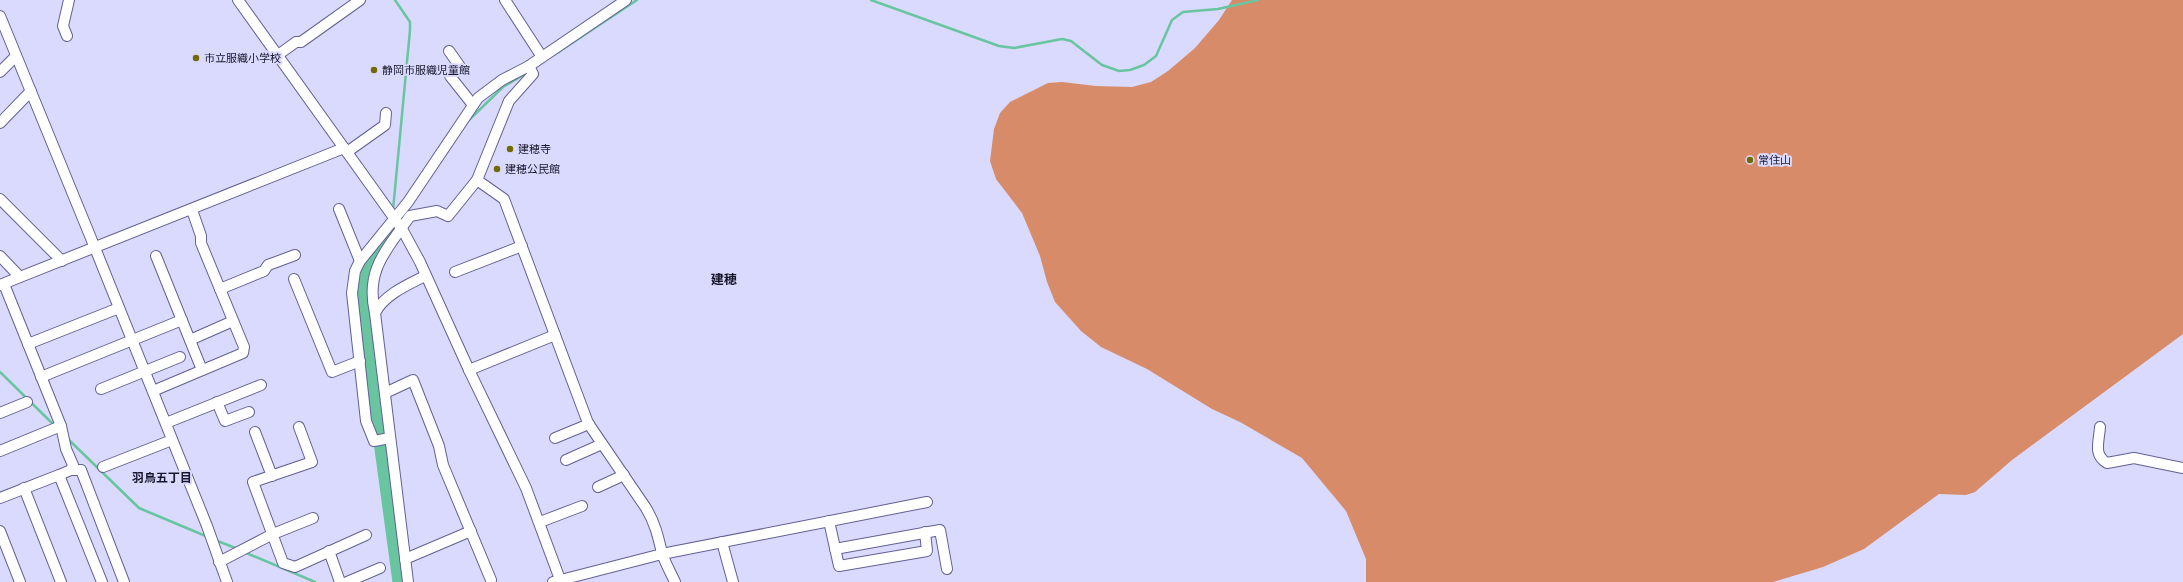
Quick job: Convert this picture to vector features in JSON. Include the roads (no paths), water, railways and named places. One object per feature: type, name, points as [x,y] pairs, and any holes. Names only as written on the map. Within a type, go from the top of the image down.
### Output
[{"type":"street","points":[[67,36],[63,26],[69,0]]},
{"type":"street","points":[[238,0],[402,229],[420,262],[425,276],[469,370],[526,488],[540,522],[558,581],[662,554],[927,502]]},
{"type":"street","points":[[278,55],[296,42],[301,42],[360,0]]},
{"type":"street","points":[[505,0],[542,57]]},
{"type":"street","points":[[390,438],[374,441],[366,421],[352,293],[355,271],[360,261],[395,218],[478,98],[502,80],[530,66],[626,0]]},
{"type":"street","points":[[1,20],[166,423],[227,582]]},
{"type":"street","points":[[449,51],[461,68],[450,76],[473,105]]},
{"type":"street","points":[[0,72],[16,56]]},
{"type":"street","points":[[408,582],[390,438],[373,280],[377,266],[410,216],[437,211],[448,216],[477,180],[508,101],[533,74],[530,66]]},
{"type":"street","points":[[0,123],[31,91]]},
{"type":"street","points":[[71,470],[73,465],[66,449],[61,426],[28,344],[2,285],[345,150],[385,125],[386,113]]},
{"type":"street","points":[[477,180],[504,199],[589,424],[624,475],[654,523],[659,536],[662,554],[675,582]]},
{"type":"street","points":[[0,199],[62,261]]},
{"type":"street","points":[[339,209],[360,261]]},
{"type":"street","points":[[153,391],[243,353],[244,347],[201,243],[201,236],[192,210]]},
{"type":"street","points":[[455,272],[522,246]]},
{"type":"street","points":[[220,289],[264,272],[268,265],[295,255]]},
{"type":"street","points":[[0,256],[20,278]]},
{"type":"street","points":[[156,256],[202,370]]},
{"type":"street","points":[[376,313],[379,306],[403,286],[425,276]]},
{"type":"street","points":[[294,279],[332,372],[360,361]]},
{"type":"street","points":[[28,344],[119,308]]},
{"type":"street","points":[[41,377],[182,320]]},
{"type":"street","points":[[190,340],[233,321]]},
{"type":"street","points":[[469,370],[555,335]]},
{"type":"street","points":[[101,389],[180,357]]},
{"type":"street","points":[[385,394],[413,380],[439,446],[443,465],[491,580]]},
{"type":"street","points":[[166,423],[261,385]]},
{"type":"street","points":[[0,413],[27,402]]},
{"type":"street","points":[[217,402],[226,421],[250,412]]},
{"type":"street","points":[[555,438],[589,424]]},
{"type":"street","points":[[0,451],[61,426]]},
{"type":"street","points":[[299,427],[312,462],[253,482],[283,563],[295,567],[366,535]]},
{"type":"street","points":[[2100,427],[2098,454],[2101,459],[2108,463],[2134,458],[2183,468]]},
{"type":"street","points":[[255,432],[272,476]]},
{"type":"street","points":[[103,467],[172,440]]},
{"type":"street","points":[[566,460],[602,444]]},
{"type":"street","points":[[0,498],[71,470],[81,470],[124,582]]},
{"type":"street","points":[[59,475],[102,582]]},
{"type":"street","points":[[598,487],[624,475]]},
{"type":"street","points":[[24,488],[62,582]]},
{"type":"street","points":[[540,522],[582,506]]},
{"type":"street","points":[[219,562],[273,534],[312,518]]},
{"type":"street","points":[[829,521],[839,566],[927,551],[925,532]]},
{"type":"street","points":[[835,549],[940,530],[946,569]]},
{"type":"street","points":[[0,531],[20,582]]},
{"type":"street","points":[[405,559],[471,531]]},
{"type":"street","points":[[722,542],[733,582]]},
{"type":"street","points":[[329,551],[340,582]]},
{"type":"street","points":[[347,582],[380,568]]},
{"type":"waterway","points":[[393,210],[410,30],[410,22],[395,0]]},
{"type":"waterway","points":[[554,55],[637,0]]},
{"type":"waterway","points":[[871,0],[999,46],[1014,48],[1062,39],[1071,41],[1102,65],[1119,71],[1130,70],[1144,65],[1156,56],[1172,20],[1183,12],[1218,9],[1258,0]]},
{"type":"waterway","points":[[469,120],[503,87],[525,74]]},
{"type":"waterway","points":[[391,231],[372,264],[366,281],[362,301],[400,582]]},
{"type":"waterway","points":[[0,372],[55,426]]},
{"type":"waterway","points":[[67,438],[139,508],[208,537]]},
{"type":"waterway","points":[[215,540],[238,549]]},
{"type":"waterway","points":[[244,552],[315,582]]},
{"type":"place","name":"市立服織小学校","points":[[196,58]]},
{"type":"place","name":"静岡市服織児童館","points":[[374,70]]},
{"type":"place","name":"建穂寺","points":[[510,149]]},
{"type":"place","name":"常住山","points":[[1750,160]]},
{"type":"place","name":"建穂公民館","points":[[497,169]]},
{"type":"district","name":"建穂","points":[[724,279]]},
{"type":"district","name":"羽鳥五丁目","points":[[162,478]]}]
